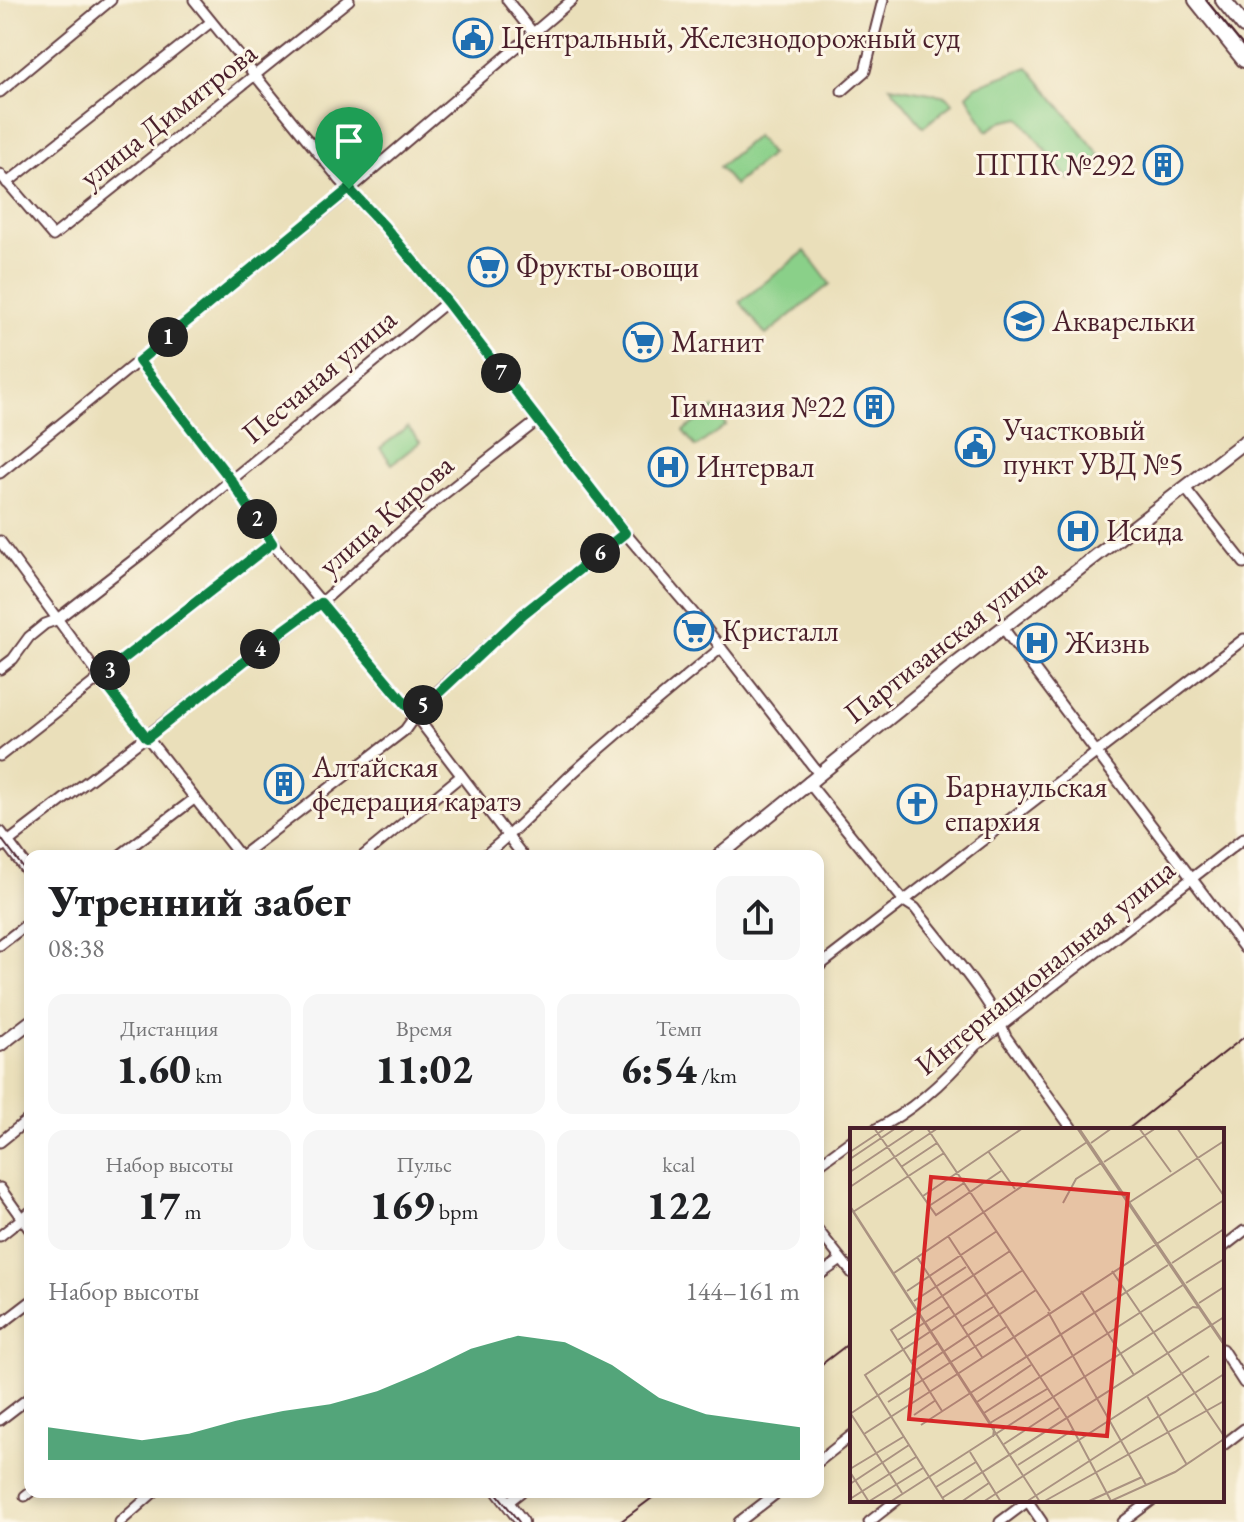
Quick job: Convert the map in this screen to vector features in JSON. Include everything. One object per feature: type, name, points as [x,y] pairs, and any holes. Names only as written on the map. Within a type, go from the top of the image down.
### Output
[{"type":"main road","points":[[1223,0],[1244,26]]},
{"type":"main road","points":[[1201,2],[1244,60]]},
{"type":"main road","name":"Партизанская улица","points":[[726,850],[1003,628],[1244,442]]},
{"type":"main road","points":[[2,841],[24,866]]},
{"type":"main road","points":[[0,1045],[24,1027]]},
{"type":"main road","points":[[504,1498],[522,1522]]},
{"type":"street","points":[[0,92],[111,0]]},
{"type":"street","points":[[194,0],[255,77],[447,302],[625,533],[721,648],[904,901],[915,908],[1001,1025],[1006,1037],[1072,1128]]},
{"type":"street","name":"улица Димитрова","points":[[3,179],[53,236],[349,0]]},
{"type":"street","points":[[507,0],[533,33]]},
{"type":"street","points":[[0,473],[349,189],[572,0]]},
{"type":"street","points":[[842,91],[865,71],[883,0]]},
{"type":"street","points":[[3,179],[211,22]]},
{"type":"street","name":"Песчаная улица","points":[[0,669],[13,659],[29,637],[45,624],[56,620],[231,480],[447,302]]},
{"type":"street","points":[[139,361],[231,480],[272,543],[415,715],[518,850]]},
{"type":"street","name":"улица Кирова","points":[[2,841],[147,738],[321,603],[434,502],[537,421]]},
{"type":"street","points":[[1185,488],[1244,563]]},
{"type":"street","points":[[248,850],[405,730],[415,715],[523,614],[625,533]]},
{"type":"street","points":[[0,541],[56,620],[235,850]]},
{"type":"street","points":[[0,756],[272,543]]},
{"type":"street","points":[[1003,628],[1244,948]]},
{"type":"street","points":[[824,962],[1244,639]]},
{"type":"street","points":[[492,850],[623,727],[721,648]]},
{"type":"street","points":[[370,850],[461,776]]},
{"type":"street","points":[[127,850],[194,799]]},
{"type":"street","name":"Интернациональная улица","points":[[878,1128],[926,1094],[1001,1025],[1244,838]]},
{"type":"street","points":[[0,945],[24,927]]},
{"type":"street","points":[[0,1142],[24,1123]]},
{"type":"street","points":[[824,1161],[850,1141]]},
{"type":"street","points":[[0,1188],[24,1214]]},
{"type":"street","points":[[0,1236],[24,1218]]},
{"type":"street","points":[[1224,1246],[1244,1231]]},
{"type":"street","points":[[824,1238],[850,1271]]},
{"type":"street","points":[[824,1272],[841,1260]]},
{"type":"street","points":[[0,1325],[24,1307]]},
{"type":"street","points":[[1224,1352],[1244,1383]]},
{"type":"street","points":[[0,1420],[24,1402]]},
{"type":"street","points":[[1224,1444],[1244,1429]]},
{"type":"street","points":[[824,1457],[850,1437]]},
{"type":"street","points":[[120,1522],[147,1498]]},
{"type":"street","points":[[739,1522],[770,1498]]},
{"type":"street","points":[[869,1522],[894,1502]]},
{"type":"street","points":[[1000,1522],[1025,1502]]},
{"type":"street","points":[[1029,1502],[1042,1522]]},
{"type":"street","points":[[1123,1522],[1149,1502]]},
{"type":"green space","points":[[1028,67],[1101,156],[1069,180],[1020,118],[1001,122],[987,131],[967,95],[976,86]]},
{"type":"green space","points":[[890,86],[947,96],[953,103],[923,127]]},
{"type":"green space","points":[[756,136],[771,154],[734,185],[719,167]]},
{"type":"green space","points":[[805,251],[830,284],[766,335],[740,302]]},
{"type":"green space","points":[[714,408],[726,425],[696,447],[683,431]]},
{"type":"green space","points":[[408,427],[420,442],[392,464],[380,448]]},
{"type":"tram line","points":[[1206,0],[1244,47]]},
{"type":"tram line","points":[[0,837],[24,869]]},
{"type":"tram line","points":[[1130,1128],[1244,1037]]},
{"type":"tram line","points":[[824,1362],[850,1343]]},
{"type":"tram line","points":[[501,1498],[519,1522]]},
{"type":"tram line","points":[[620,1522],[652,1498]]},
{"type":"place","name":"Центральный, Железнодорожный суд","points":[[473,38]]},
{"type":"place","name":"ПГПК №292","points":[[1163,165]]},
{"type":"place","name":"Фрукты-овощи","points":[[488,267]]},
{"type":"place","name":"Акварельки","points":[[1024,321]]},
{"type":"place","name":"Магнит","points":[[643,342]]},
{"type":"place","name":"Гимназия №22","points":[[874,407]]},
{"type":"place","name":"Участковый пункт УВД №5","points":[[975,447]]},
{"type":"place","name":"Интервал","points":[[668,467]]},
{"type":"place","name":"Исида","points":[[1078,531]]},
{"type":"place","name":"Кристалл","points":[[694,631]]},
{"type":"place","name":"Жизнь","points":[[1037,643]]},
{"type":"place","name":"Алтайская федерация каратэ","points":[[284,784]]},
{"type":"place","name":"Барнаульская епархия","points":[[917,804]]},
{"type":"route","points":[[349,189],[447,302],[625,533],[523,614],[415,715],[321,603],[147,738],[100,677],[272,543],[231,480],[139,361],[349,189]]}]
